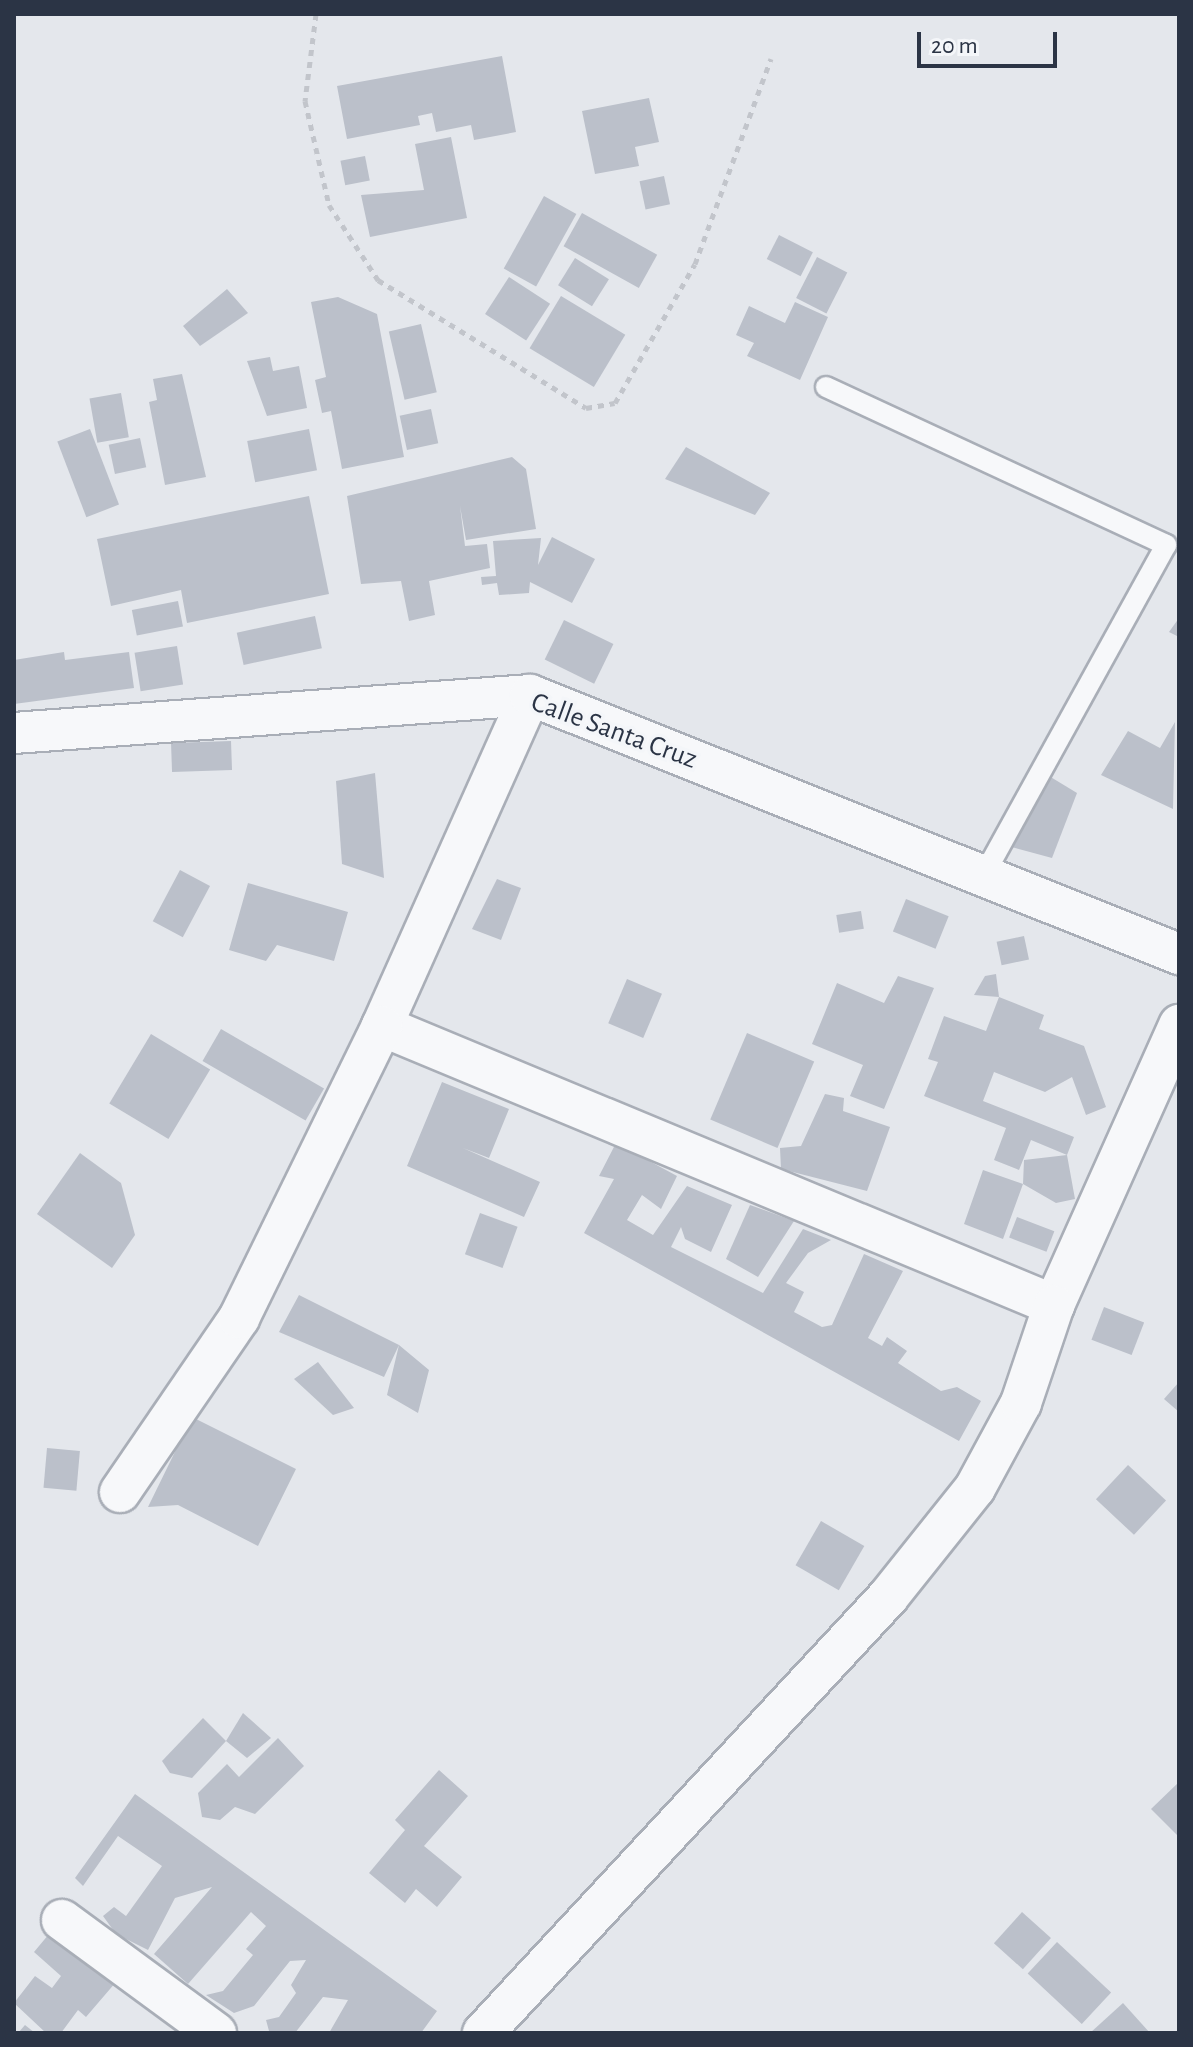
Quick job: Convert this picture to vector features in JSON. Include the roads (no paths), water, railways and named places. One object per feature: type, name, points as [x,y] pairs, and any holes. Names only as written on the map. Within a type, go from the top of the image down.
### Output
[{"type":"street","name":"Calle Santa Cruz","points":[[14,733],[530,695],[1179,954]]},
{"type":"street","points":[[120,1492],[239,1318],[382,1026],[530,695]]},
{"type":"street","points":[[483,2033],[888,1597],[975,1488],[1021,1403],[1054,1305],[1179,1025]]},
{"type":"street","points":[[382,1026],[1054,1305]]},
{"type":"street","points":[[62,1920],[216,2033]]},
{"type":"lane","points":[[826,387],[1166,545],[983,876]]}]
